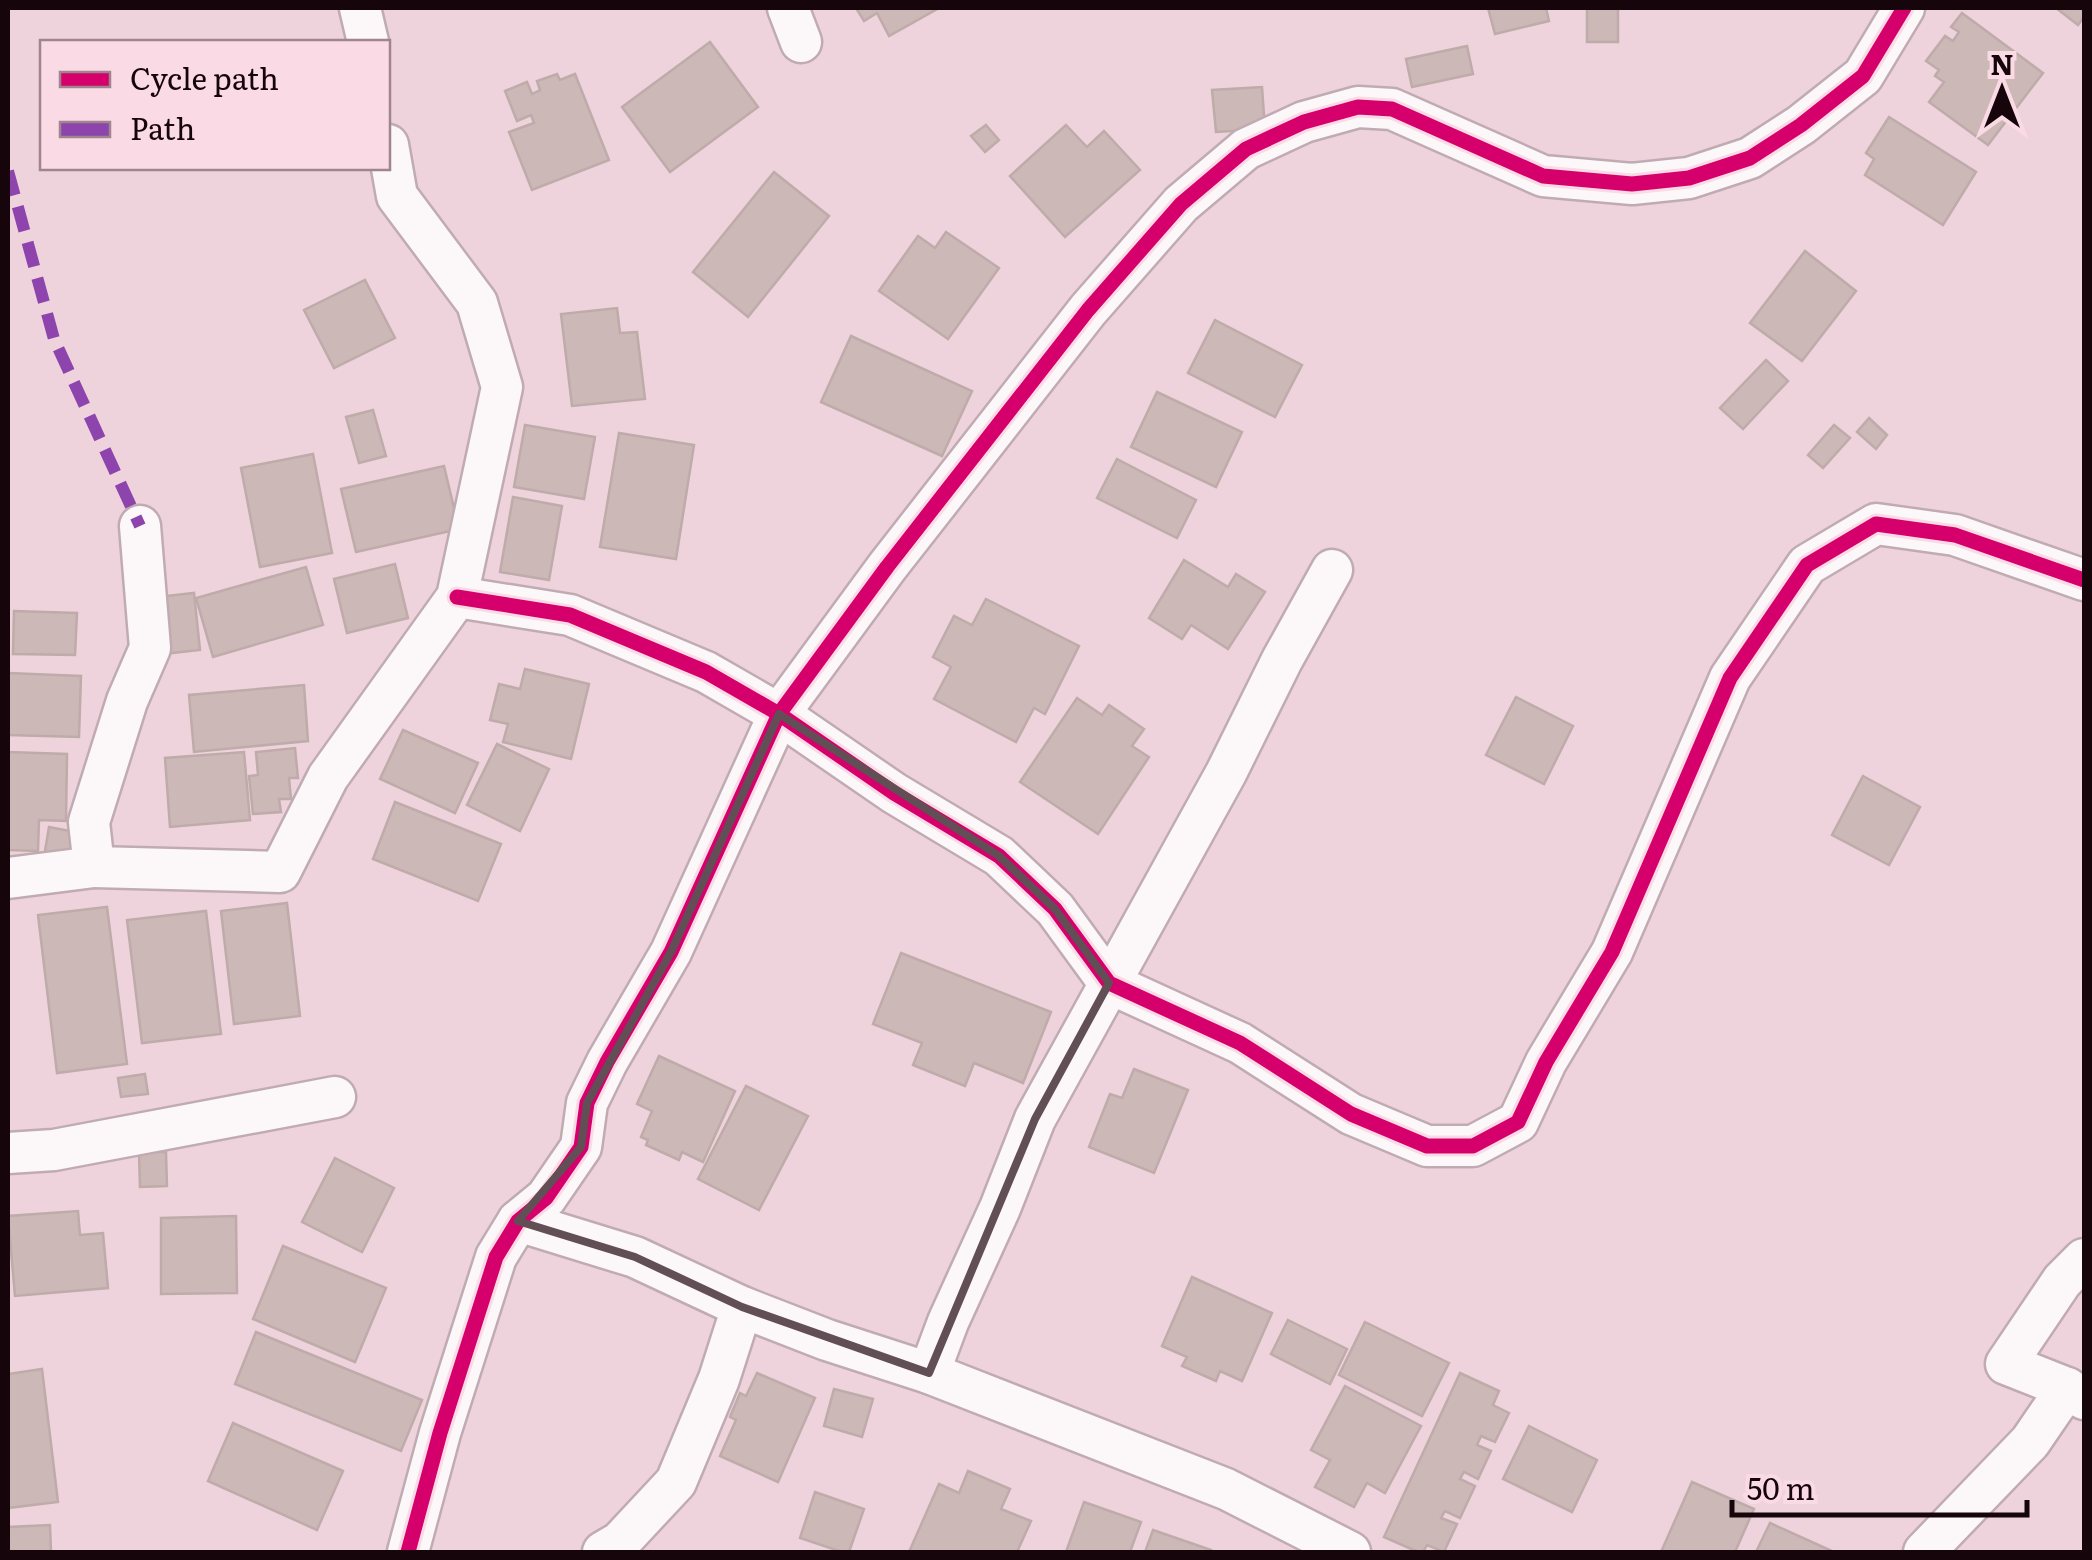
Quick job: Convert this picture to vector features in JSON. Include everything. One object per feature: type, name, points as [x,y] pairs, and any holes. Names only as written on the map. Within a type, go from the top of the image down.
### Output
[{"type":"street","points":[[360,8],[368,40]]},
{"type":"street","points":[[408,1552],[440,1433],[496,1257],[518,1221],[546,1198],[581,1147],[587,1103],[671,952],[779,714],[887,567],[1088,310],[1181,204],[1246,150],[1304,122],[1358,107],[1392,109],[1543,176],[1632,184],[1689,178],[1750,158],[1801,125],[1862,76],[1904,8]]},
{"type":"street","points":[[8,878],[94,867],[280,872],[328,777],[458,597],[502,388],[477,303],[398,196],[390,155]]},
{"type":"street","points":[[458,597],[570,615],[706,672],[779,714],[894,794],[999,856],[1055,908],[1110,983],[1240,1043],[1351,1114],[1427,1146],[1473,1146],[1518,1122],[1546,1062],[1612,952],[1730,678],[1807,564],[1876,524],[1955,534],[2084,580]]},
{"type":"street","points":[[94,867],[89,822],[128,701],[150,648],[140,526]]},
{"type":"street","points":[[929,1373],[1035,1119],[1226,773],[1332,570]]},
{"type":"street","points":[[8,1153],[54,1150],[336,1097]]},
{"type":"street","points":[[518,1221],[636,1257],[742,1307],[929,1373],[1226,1489],[1350,1552]]},
{"type":"street","points":[[1924,1552],[2076,1394],[2006,1364],[2062,1280],[2084,1259]]},
{"type":"street","points":[[602,1552],[620,1542],[676,1482],[719,1379],[742,1307]]},
{"type":"highlighted area","points":[[779,714],[999,856],[1055,909],[1109,983],[1035,1119],[929,1373],[742,1307],[635,1257],[518,1221],[581,1147],[587,1103],[671,952]]},
{"type":"building","points":[[856,8],[939,8],[889,36],[877,13],[864,21]]},
{"type":"building","points":[[1488,8],[1546,8],[1549,21],[1495,34]]},
{"type":"building","points":[[1587,8],[1618,8],[1618,42],[1587,42]]},
{"type":"building","points":[[2056,8],[2084,8],[2084,17],[2078,25]]},
{"type":"building","points":[[1962,13],[2043,73],[1988,145],[1929,102],[1944,82],[1935,76],[1939,70],[1926,61],[1945,36],[1953,41],[1959,32],[1951,27]]},
{"type":"building","points":[[710,42],[758,107],[670,172],[622,107]]},
{"type":"building","points":[[1467,46],[1473,74],[1412,87],[1406,59]]},
{"type":"building","points":[[557,74],[560,80],[575,74],[609,160],[532,190],[509,132],[534,123],[531,115],[517,121],[505,91],[527,82],[532,94],[540,90],[537,81]]},
{"type":"building","points":[[1262,87],[1265,129],[1216,132],[1212,90]]},
{"type":"building","points":[[1889,117],[1976,172],[1943,225],[1865,175],[1874,159],[1866,153]]},
{"type":"building","points":[[986,125],[999,140],[985,152],[971,136]]},
{"type":"building","points":[[1066,125],[1087,147],[1104,131],[1140,170],[1065,237],[1010,176]]},
{"type":"building","points":[[774,172],[829,216],[748,317],[693,272]]},
{"type":"building","points":[[946,232],[999,268],[948,339],[879,291],[918,236],[935,248]]},
{"type":"building","points":[[1805,251],[1856,291],[1802,361],[1750,323]]},
{"type":"building","points":[[365,280],[395,338],[334,368],[304,310]]},
{"type":"building","points":[[617,308],[620,333],[637,332],[645,399],[572,406],[561,314]]},
{"type":"building","points":[[1215,320],[1302,365],[1275,417],[1188,373]]},
{"type":"building","points":[[851,336],[972,391],[942,456],[821,402]]},
{"type":"building","points":[[1766,360],[1788,381],[1743,429],[1720,408]]},
{"type":"building","points":[[1157,392],[1242,432],[1216,487],[1131,447]]},
{"type":"building","points":[[373,410],[386,456],[359,463],[346,417]]},
{"type":"building","points":[[1869,418],[1887,435],[1876,449],[1857,432]]},
{"type":"building","points":[[525,425],[595,437],[584,499],[514,487]]},
{"type":"building","points":[[1834,425],[1850,438],[1823,468],[1808,455]]},
{"type":"building","points":[[619,433],[694,445],[676,559],[600,547]]},
{"type":"building","points":[[313,454],[332,553],[260,567],[241,468]]},
{"type":"building","points":[[1117,459],[1196,500],[1177,538],[1097,498]]},
{"type":"building","points":[[444,466],[459,529],[356,552],[341,489]]},
{"type":"building","points":[[513,497],[562,506],[549,580],[500,572]]},
{"type":"building","points":[[1184,560],[1228,587],[1236,574],[1265,592],[1228,649],[1191,625],[1182,639],[1149,618]]},
{"type":"building","points":[[395,564],[408,618],[347,633],[334,579]]},
{"type":"building","points":[[306,567],[323,625],[213,657],[196,598]]},
{"type":"building","points":[[194,593],[200,650],[163,654],[157,597]]},
{"type":"building","points":[[986,599],[1079,646],[1045,714],[1034,708],[1016,742],[934,699],[951,667],[933,657],[954,616],[972,625]]},
{"type":"building","points":[[14,611],[77,613],[75,655],[13,654]]},
{"type":"building","points":[[525,669],[589,684],[571,759],[503,742],[508,724],[490,720],[499,684],[520,689]]},
{"type":"building","points":[[8,673],[81,676],[79,737],[8,735]]},
{"type":"building","points":[[304,685],[308,741],[194,752],[189,695]]},
{"type":"building","points":[[1516,697],[1573,726],[1544,784],[1486,755]]},
{"type":"building","points":[[1077,698],[1102,715],[1109,705],[1144,729],[1132,746],[1149,757],[1098,834],[1020,782]]},
{"type":"building","points":[[403,730],[478,763],[455,813],[380,779]]},
{"type":"building","points":[[497,744],[549,769],[520,831],[467,805]]},
{"type":"building","points":[[295,748],[298,778],[289,778],[291,799],[279,799],[281,812],[253,814],[249,776],[258,775],[256,752]]},
{"type":"building","points":[[8,752],[67,754],[66,821],[39,820],[38,851],[8,850]]},
{"type":"building","points":[[244,752],[250,820],[170,827],[165,758]]},
{"type":"building","points":[[1863,776],[1920,807],[1889,865],[1832,835]]},
{"type":"building","points":[[395,802],[501,844],[478,901],[373,859]]},
{"type":"building","points":[[49,827],[75,832],[69,861],[44,857]]},
{"type":"building","points":[[287,903],[300,1016],[234,1024],[221,911]]},
{"type":"building","points":[[107,907],[127,1064],[57,1073],[38,915]]},
{"type":"building","points":[[206,911],[221,1034],[142,1043],[127,920]]},
{"type":"building","points":[[901,953],[1051,1012],[1023,1083],[974,1063],[965,1086],[913,1065],[922,1043],[873,1024]]},
{"type":"building","points":[[659,1056],[735,1091],[703,1162],[682,1152],[679,1160],[646,1145],[648,1140],[641,1137],[652,1111],[637,1104]]},
{"type":"building","points":[[1134,1069],[1188,1090],[1154,1173],[1089,1147],[1110,1094],[1122,1098]]},
{"type":"building","points":[[145,1074],[148,1094],[121,1097],[118,1078]]},
{"type":"building","points":[[746,1086],[808,1116],[759,1210],[698,1179]]},
{"type":"building","points":[[139,1152],[166,1152],[167,1186],[140,1187]]},
{"type":"building","points":[[335,1158],[394,1188],[362,1252],[302,1222]]},
{"type":"building","points":[[78,1211],[80,1235],[103,1233],[108,1288],[15,1296],[8,1216]]},
{"type":"building","points":[[236,1216],[237,1293],[161,1294],[161,1218]]},
{"type":"building","points":[[283,1246],[386,1288],[355,1362],[253,1319]]},
{"type":"building","points":[[1192,1277],[1272,1313],[1242,1381],[1220,1371],[1216,1381],[1182,1366],[1187,1357],[1162,1346]]},
{"type":"building","points":[[1288,1320],[1347,1349],[1330,1384],[1271,1354]]},
{"type":"building","points":[[1365,1322],[1449,1363],[1422,1416],[1339,1375]]},
{"type":"building","points":[[256,1332],[422,1400],[401,1451],[235,1384]]},
{"type":"building","points":[[42,1369],[58,1502],[8,1508],[8,1374]]},
{"type":"building","points":[[757,1373],[815,1398],[778,1482],[720,1456],[736,1420],[730,1417],[740,1393],[746,1396]]},
{"type":"building","points":[[1460,1373],[1499,1391],[1493,1405],[1509,1413],[1495,1442],[1481,1436],[1477,1445],[1491,1451],[1478,1479],[1464,1472],[1460,1479],[1475,1486],[1460,1518],[1445,1511],[1441,1518],[1457,1524],[1444,1552],[1427,1545],[1423,1552],[1418,1552],[1384,1537]]},
{"type":"building","points":[[1345,1386],[1421,1426],[1385,1493],[1367,1483],[1354,1507],[1315,1487],[1330,1460],[1311,1450]]},
{"type":"building","points":[[834,1389],[873,1399],[862,1437],[824,1426]]},
{"type":"building","points":[[233,1423],[343,1471],[317,1530],[208,1481]]},
{"type":"building","points":[[1529,1426],[1597,1460],[1572,1512],[1503,1479]]},
{"type":"building","points":[[968,1471],[1010,1489],[1001,1509],[1031,1521],[1017,1552],[909,1552],[939,1484],[959,1493]]},
{"type":"building","points":[[1692,1482],[1754,1509],[1735,1552],[1661,1552]]},
{"type":"building","points":[[815,1492],[864,1509],[849,1552],[800,1538]]},
{"type":"building","points":[[1084,1502],[1141,1522],[1130,1552],[1066,1552]]},
{"type":"building","points":[[1770,1523],[1834,1552],[1756,1552]]},
{"type":"building","points":[[50,1525],[51,1552],[8,1552],[8,1527]]},
{"type":"building","points":[[1153,1530],[1211,1550],[1145,1552]]},
{"type":"marked path","points":[[8,171],[54,339],[140,526]]},
{"type":"cycle path","points":[[408,1552],[440,1433],[496,1257],[518,1221],[546,1198],[581,1147],[587,1103],[671,952],[779,714],[887,567],[1088,310],[1181,204],[1246,149],[1304,122],[1358,107],[1392,109],[1543,176],[1632,184],[1689,178],[1750,158],[1801,125],[1863,76],[1904,8]]},
{"type":"cycle path","points":[[457,597],[570,615],[706,672],[779,714],[894,793],[999,856],[1055,909],[1109,983],[1240,1043],[1351,1114],[1427,1146],[1473,1146],[1518,1122],[1546,1062],[1612,952],[1730,678],[1807,565],[1876,524],[1955,535],[2084,580]]}]
